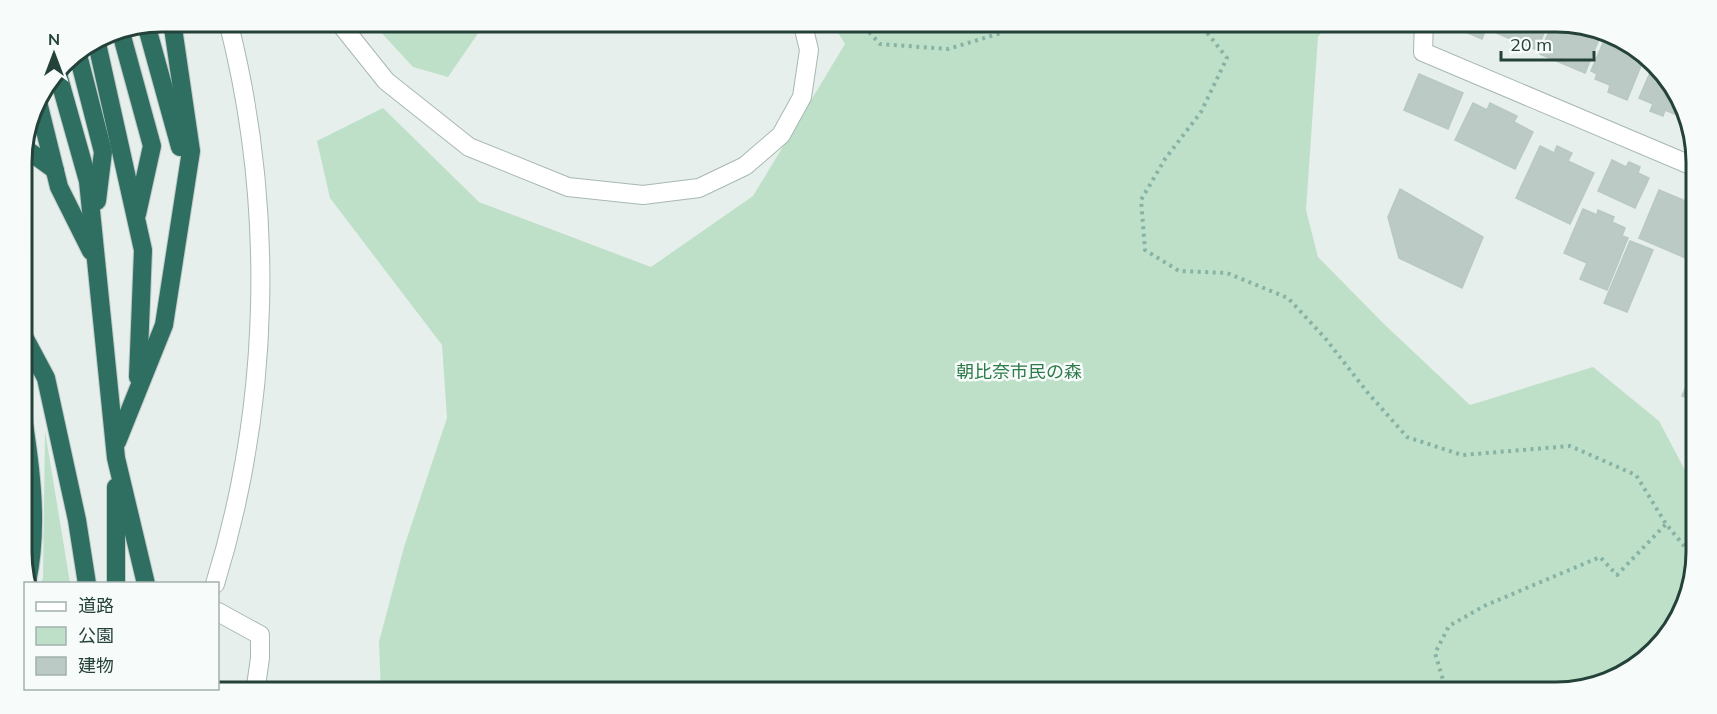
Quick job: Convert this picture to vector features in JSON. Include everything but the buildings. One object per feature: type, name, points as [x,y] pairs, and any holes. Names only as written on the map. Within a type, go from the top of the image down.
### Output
[{"type":"highway","points":[[147,582],[116,452],[164,325],[191,150],[174,32]]},
{"type":"highway","points":[[149,33],[188,171]]},
{"type":"highway","points":[[122,37],[152,146],[136,220]]},
{"type":"highway","points":[[98,48],[143,250],[138,389]]},
{"type":"highway","points":[[84,78],[103,152],[93,235]]},
{"type":"highway","points":[[60,84],[88,181],[116,452],[116,582]]},
{"type":"highway","points":[[40,114],[59,187],[96,260]]},
{"type":"highway","points":[[32,153],[55,170]]},
{"type":"highway","points":[[32,352],[46,378],[77,520],[87,582]]},
{"type":"highway","points":[[32,496],[32,535]]},
{"type":"street","points":[[216,582],[231,532],[249,439],[258,346],[260,289],[261,243],[253,150],[239,64],[231,32]]},
{"type":"street","points":[[347,32],[386,81],[469,147],[568,187],[643,195],[699,188],[745,166],[781,135],[802,97],[809,50],[805,32]]},
{"type":"street","points":[[1424,32],[1423,52],[1686,163]]},
{"type":"street","points":[[219,613],[260,635],[257,682]]},
{"type":"path","points":[[869,32],[880,44],[948,49],[1001,32]]},
{"type":"path","points":[[1207,32],[1227,58],[1201,112],[1165,159],[1141,200],[1145,250],[1179,271],[1227,273],[1288,298],[1325,338],[1368,393],[1407,437],[1462,455],[1569,446],[1636,475],[1666,524],[1686,548]]},
{"type":"path","points":[[1444,682],[1435,653],[1449,626],[1484,606],[1600,557],[1617,575],[1666,524]]},
{"type":"green space","points":[[381,32],[479,32],[448,77],[413,67]]},
{"type":"green space","name":"朝比奈市民の森","points":[[838,32],[1321,32],[1318,37],[1306,210],[1318,257],[1385,325],[1470,405],[1593,367],[1659,421],[1686,472],[1686,552],[1679,594],[1659,632],[1635,656],[1605,673],[1564,682],[381,682],[379,642],[404,547],[447,418],[442,345],[330,198],[317,141],[383,108],[479,202],[651,267],[753,196],[845,44]]},
{"type":"green space","points":[[45,431],[70,582],[41,582]]}]
